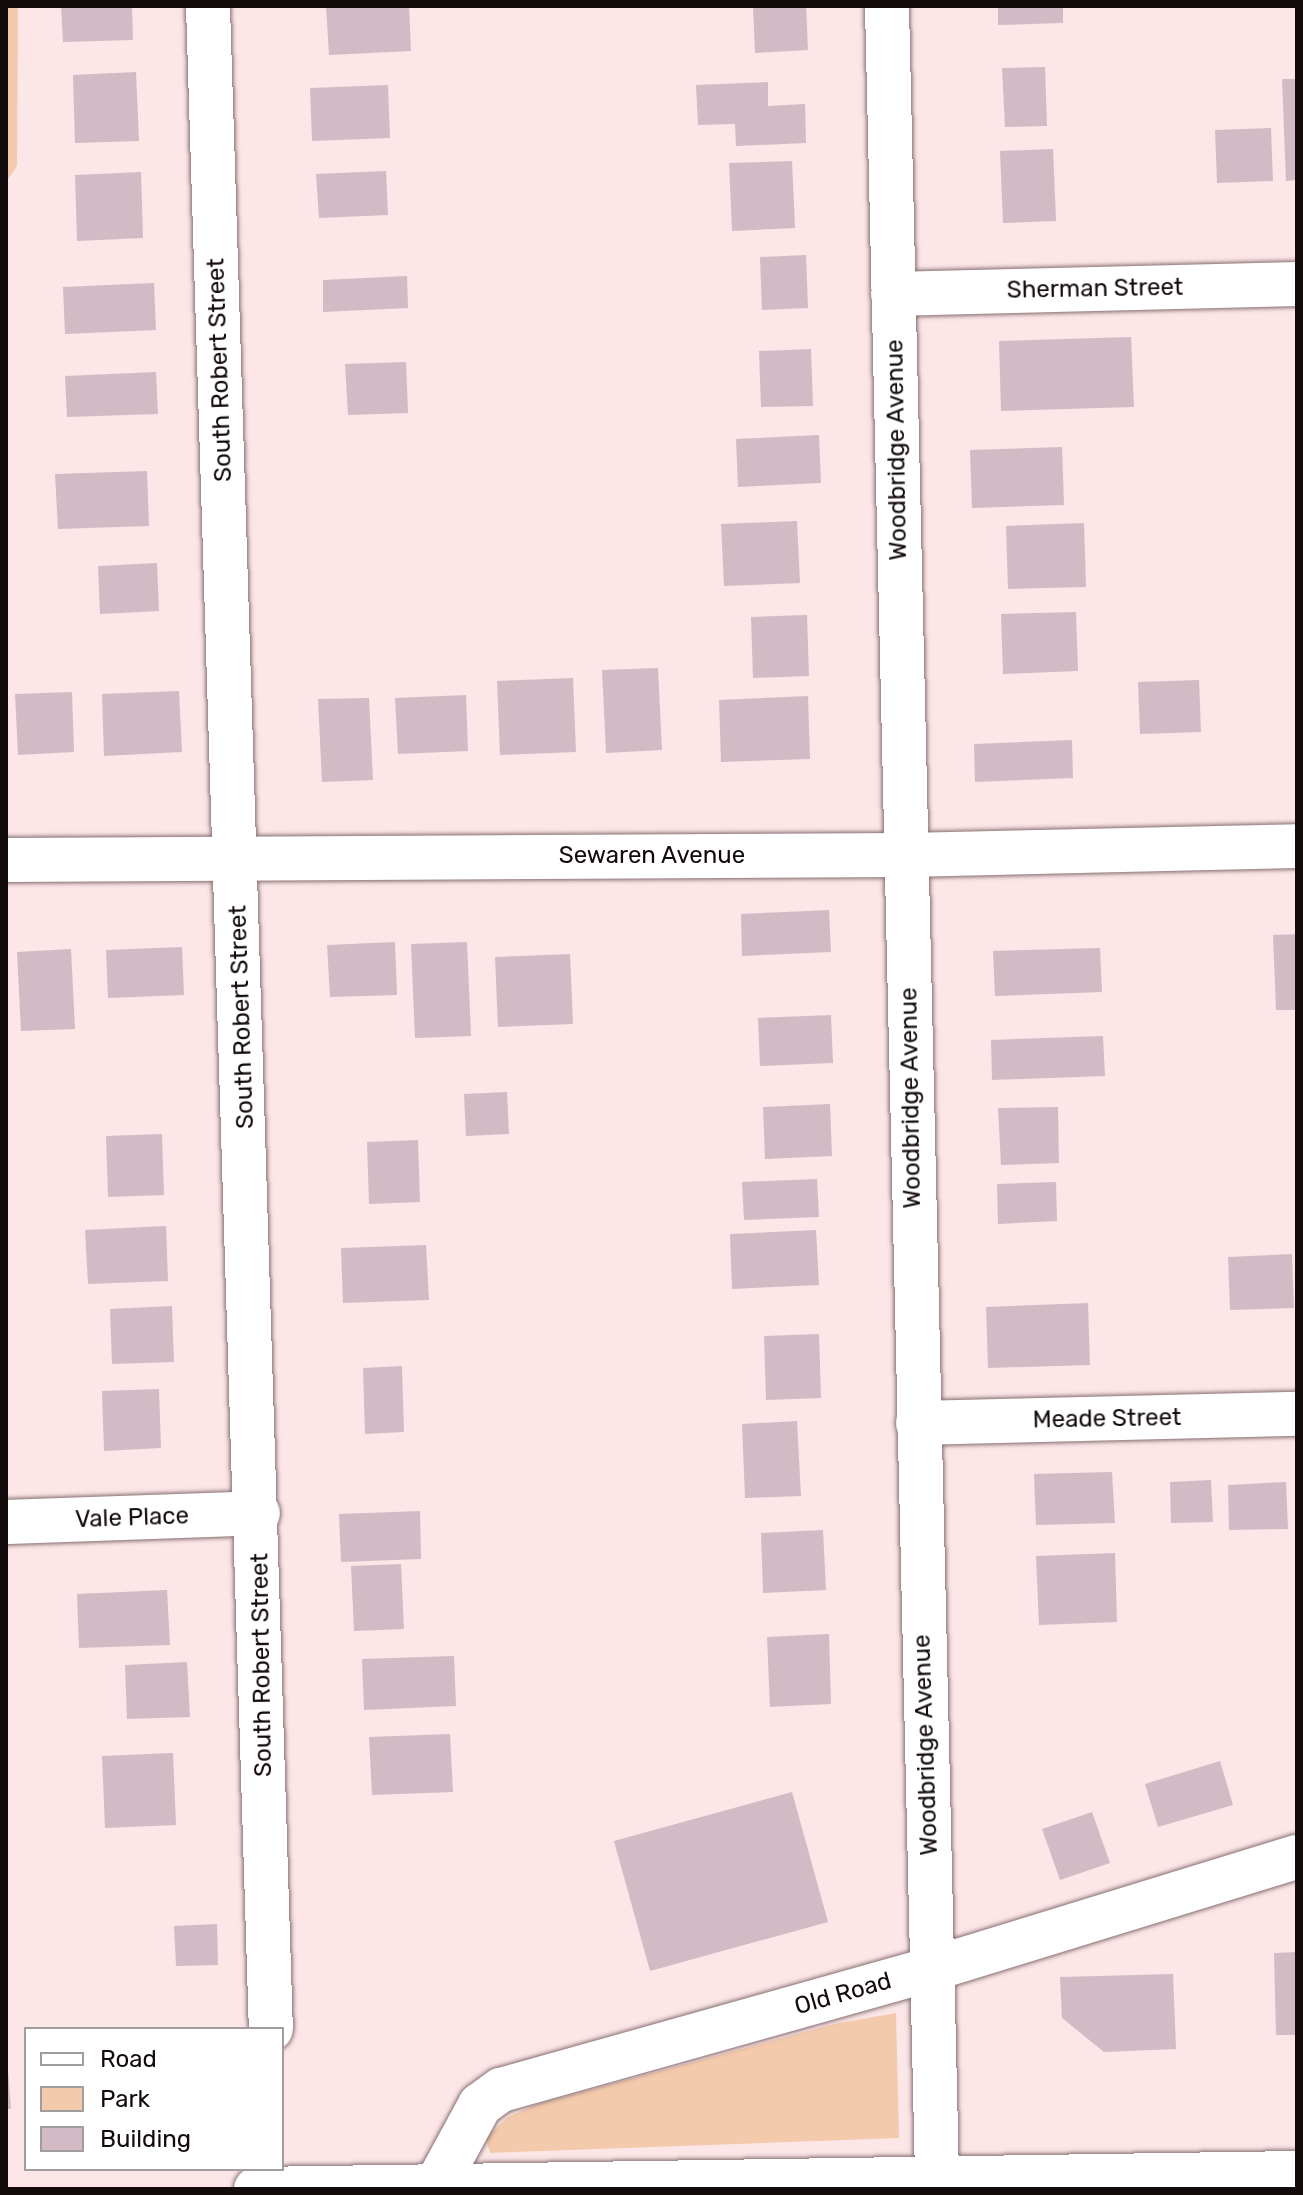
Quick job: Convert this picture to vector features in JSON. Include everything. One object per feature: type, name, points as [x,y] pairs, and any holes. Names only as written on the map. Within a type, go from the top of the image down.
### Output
[{"type":"street","name":"South Robert Street","points":[[208,6],[258,1513],[271,2027]]},
{"type":"street","name":"Woodbridge Avenue","points":[[887,6],[937,2184]]},
{"type":"street","name":"Sherman Street","points":[[893,294],[1297,284]]},
{"type":"street","name":"Sewaren Avenue","points":[[6,860],[906,855],[1297,846]]},
{"type":"street","name":"Meade Street","points":[[918,1423],[1297,1414]]},
{"type":"street","name":"Vale Place","points":[[6,1522],[258,1513]]},
{"type":"street","name":"Old Road","points":[[436,2186],[480,2105],[501,2090],[932,1969],[1297,1857]]},
{"type":"street","points":[[258,2189],[937,2184],[1297,2173]]},
{"type":"green space","points":[[6,6],[18,6],[17,166],[6,182]]},
{"type":"green space","points":[[896,2013],[899,2138],[490,2153],[486,2138],[508,2117],[538,2104],[834,2024]]},
{"type":"building","points":[[61,6],[132,6],[133,40],[63,42]]},
{"type":"building","points":[[326,6],[409,6],[411,51],[329,55]]},
{"type":"building","points":[[753,6],[806,6],[808,50],[755,53]]},
{"type":"building","points":[[998,6],[1063,6],[1063,23],[998,25]]},
{"type":"building","points":[[1045,67],[1047,126],[1005,127],[1002,68]]},
{"type":"building","points":[[136,72],[139,141],[75,143],[73,75]]},
{"type":"building","points":[[1282,79],[1297,79],[1297,180],[1286,181]]},
{"type":"building","points":[[768,82],[768,106],[805,104],[806,143],[736,146],[735,124],[698,125],[696,85]]},
{"type":"building","points":[[388,85],[390,138],[312,141],[310,88]]},
{"type":"building","points":[[1271,128],[1273,181],[1217,183],[1215,130]]},
{"type":"building","points":[[1053,149],[1056,221],[1003,223],[1000,151]]},
{"type":"building","points":[[792,161],[795,228],[732,231],[729,163]]},
{"type":"building","points":[[386,171],[388,215],[319,218],[316,174]]},
{"type":"building","points":[[141,172],[143,238],[77,241],[75,175]]},
{"type":"building","points":[[806,255],[808,308],[762,310],[760,257]]},
{"type":"building","points":[[407,276],[408,308],[323,312],[323,280]]},
{"type":"building","points":[[154,283],[156,330],[65,334],[63,287]]},
{"type":"building","points":[[1131,337],[1134,407],[1001,411],[999,341]]},
{"type":"building","points":[[811,349],[813,406],[761,407],[759,351]]},
{"type":"building","points":[[406,362],[408,413],[348,415],[345,364]]},
{"type":"building","points":[[156,372],[158,414],[67,417],[65,376]]},
{"type":"building","points":[[819,435],[821,483],[738,487],[736,439]]},
{"type":"building","points":[[1062,447],[1064,505],[972,508],[970,450]]},
{"type":"building","points":[[147,471],[149,526],[58,529],[55,474]]},
{"type":"building","points":[[797,521],[800,583],[724,586],[721,524]]},
{"type":"building","points":[[1084,523],[1086,587],[1008,589],[1006,526]]},
{"type":"building","points":[[157,563],[159,611],[100,614],[98,566]]},
{"type":"building","points":[[1076,612],[1078,671],[1003,674],[1001,614]]},
{"type":"building","points":[[807,615],[809,676],[753,678],[751,617]]},
{"type":"building","points":[[658,668],[662,750],[606,753],[602,670]]},
{"type":"building","points":[[573,678],[576,752],[500,755],[497,681]]},
{"type":"building","points":[[1199,680],[1201,732],[1140,734],[1138,682]]},
{"type":"building","points":[[179,691],[182,752],[104,756],[102,694]]},
{"type":"building","points":[[72,692],[74,752],[18,755],[15,694]]},
{"type":"building","points":[[466,695],[468,751],[398,754],[395,698]]},
{"type":"building","points":[[808,696],[810,759],[721,762],[719,700]]},
{"type":"building","points":[[369,698],[373,780],[322,782],[318,699]]},
{"type":"building","points":[[1072,740],[1073,778],[975,782],[974,744]]},
{"type":"building","points":[[829,910],[831,952],[742,956],[741,914]]},
{"type":"building","points":[[1297,934],[1297,1010],[1276,1010],[1273,935]]},
{"type":"building","points":[[395,942],[397,995],[330,997],[327,945]]},
{"type":"building","points":[[467,942],[471,1036],[415,1038],[411,944]]},
{"type":"building","points":[[182,947],[184,995],[108,998],[106,950]]},
{"type":"building","points":[[1100,948],[1102,992],[995,996],[993,951]]},
{"type":"building","points":[[71,949],[75,1029],[21,1031],[17,952]]},
{"type":"building","points":[[570,954],[573,1024],[498,1027],[495,957]]},
{"type":"building","points":[[831,1015],[833,1063],[760,1066],[758,1018]]},
{"type":"building","points":[[1103,1036],[1105,1076],[992,1080],[991,1040]]},
{"type":"building","points":[[507,1092],[509,1134],[466,1136],[464,1094]]},
{"type":"building","points":[[830,1104],[832,1156],[765,1159],[763,1107]]},
{"type":"building","points":[[1058,1107],[1059,1163],[1001,1165],[998,1108]]},
{"type":"building","points":[[162,1134],[164,1195],[108,1197],[106,1136]]},
{"type":"building","points":[[418,1140],[420,1202],[369,1204],[367,1142]]},
{"type":"building","points":[[817,1179],[819,1217],[744,1220],[742,1182]]},
{"type":"building","points":[[1056,1182],[1057,1221],[998,1224],[997,1184]]},
{"type":"building","points":[[166,1226],[168,1281],[88,1284],[85,1230]]},
{"type":"building","points":[[816,1230],[819,1285],[732,1289],[730,1234]]},
{"type":"building","points":[[426,1245],[429,1300],[343,1303],[341,1248]]},
{"type":"building","points":[[1292,1254],[1294,1308],[1230,1310],[1228,1257]]},
{"type":"building","points":[[1088,1303],[1090,1365],[988,1368],[986,1307]]},
{"type":"building","points":[[172,1306],[174,1362],[112,1364],[110,1309]]},
{"type":"building","points":[[819,1334],[821,1398],[766,1400],[764,1336]]},
{"type":"building","points":[[402,1366],[404,1432],[365,1434],[363,1368]]},
{"type":"building","points":[[159,1389],[161,1448],[104,1451],[102,1391]]},
{"type":"building","points":[[797,1421],[801,1496],[745,1498],[742,1424]]},
{"type":"building","points":[[1112,1472],[1115,1523],[1036,1525],[1034,1474]]},
{"type":"building","points":[[1211,1480],[1213,1522],[1171,1523],[1170,1482]]},
{"type":"building","points":[[1286,1482],[1288,1529],[1229,1530],[1228,1485]]},
{"type":"building","points":[[420,1511],[421,1559],[341,1562],[339,1514]]},
{"type":"building","points":[[823,1530],[826,1590],[763,1593],[761,1533]]},
{"type":"building","points":[[1115,1553],[1117,1622],[1039,1625],[1036,1556]]},
{"type":"building","points":[[401,1564],[404,1629],[354,1631],[351,1566]]},
{"type":"building","points":[[167,1590],[170,1645],[79,1648],[77,1594]]},
{"type":"building","points":[[829,1634],[831,1704],[770,1707],[767,1637]]},
{"type":"building","points":[[454,1656],[456,1706],[364,1710],[362,1659]]},
{"type":"building","points":[[187,1662],[190,1717],[127,1719],[125,1665]]},
{"type":"building","points":[[450,1734],[453,1792],[372,1795],[369,1737]]},
{"type":"building","points":[[173,1753],[176,1825],[105,1828],[102,1756]]},
{"type":"building","points":[[1220,1761],[1233,1805],[1158,1827],[1145,1784]]},
{"type":"building","points":[[792,1792],[828,1922],[650,1971],[614,1841]]},
{"type":"building","points":[[1092,1812],[1110,1863],[1060,1880],[1042,1829]]},
{"type":"building","points":[[217,1924],[218,1965],[176,1966],[174,1926]]},
{"type":"building","points":[[1297,1952],[1297,2035],[1276,2035],[1274,1953]]},
{"type":"building","points":[[1173,1974],[1176,2049],[1104,2052],[1062,2018],[1060,1977]]},
{"type":"building","points":[[6,2043],[11,2109],[6,2109]]}]
